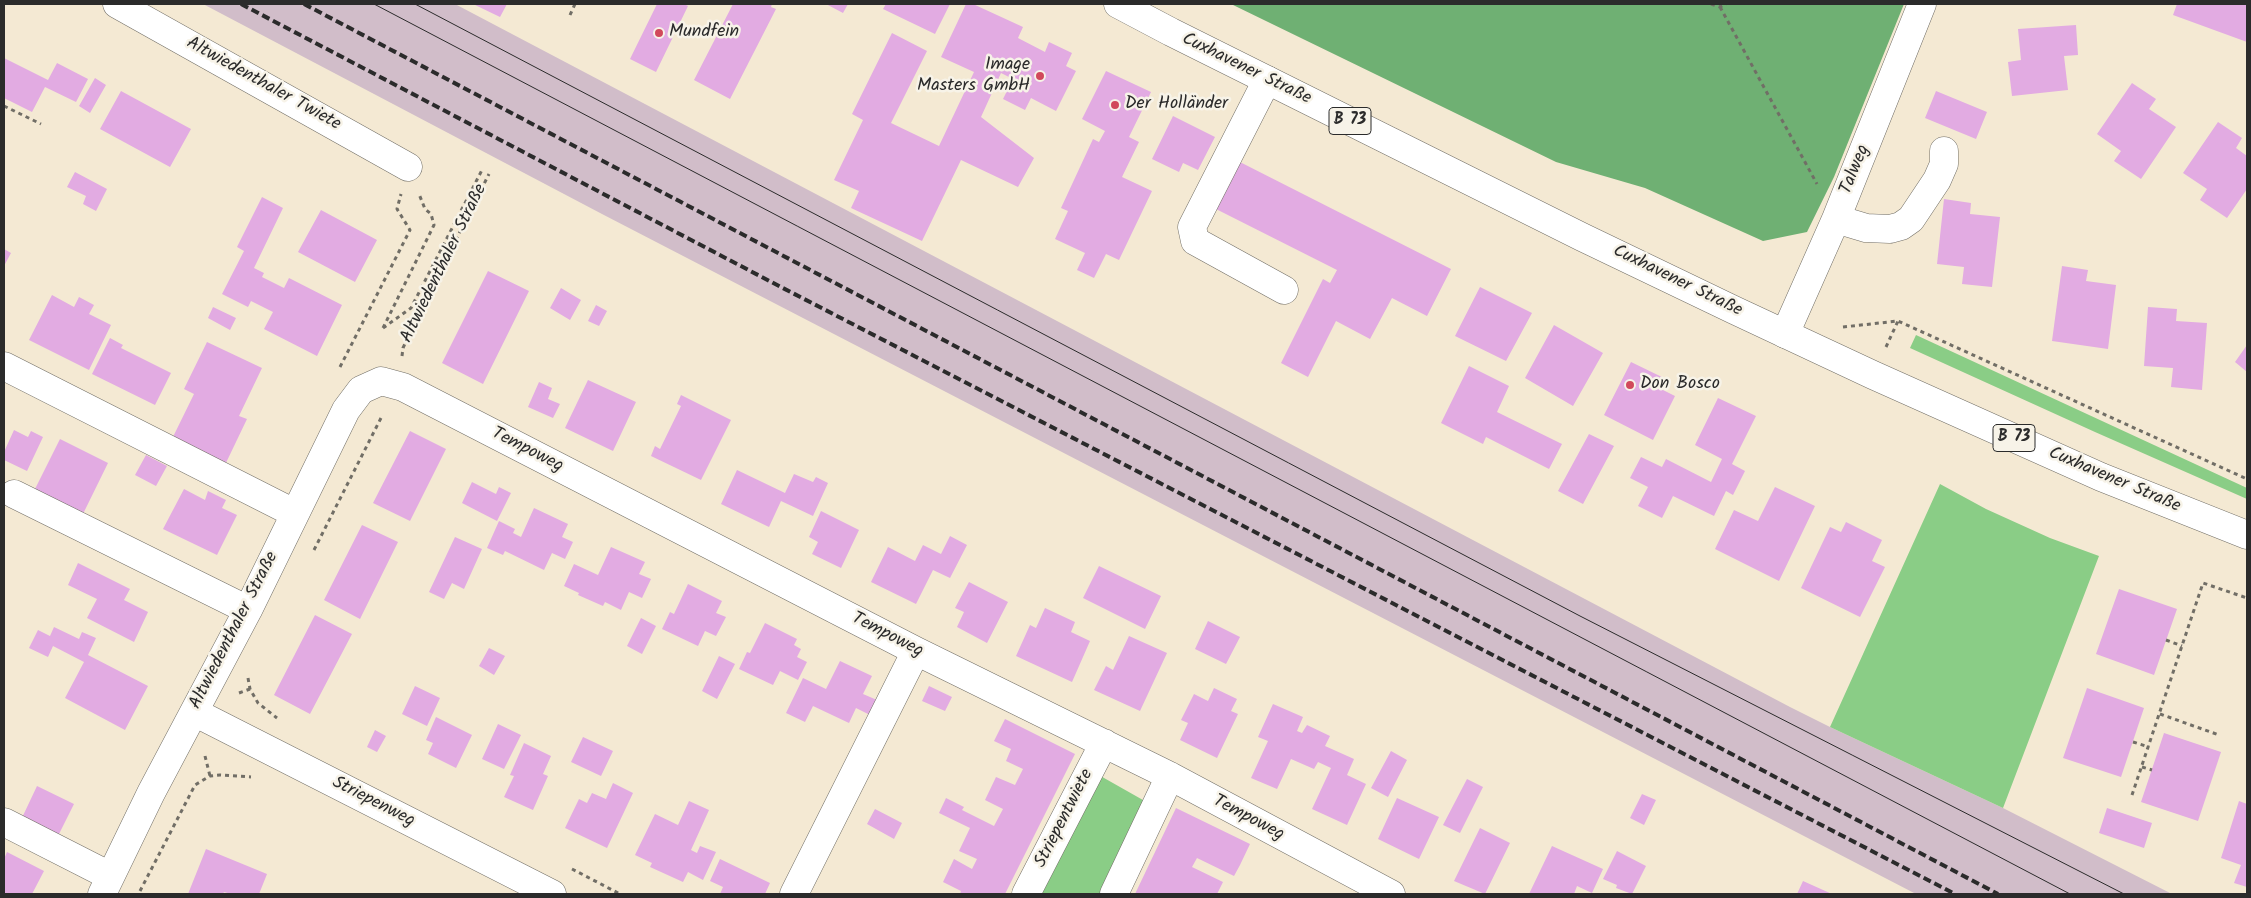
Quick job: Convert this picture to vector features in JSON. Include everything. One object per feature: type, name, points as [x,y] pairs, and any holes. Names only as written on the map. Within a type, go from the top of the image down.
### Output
[{"type":"street","name":"Altwiedenthaler Twiete","points":[[118,4],[408,167]]},
{"type":"street","name":"Cuxhavener Straße","points":[[1118,4],[1582,237],[1785,334],[2101,477],[2247,535]]},
{"type":"street","name":"Talweg","points":[[1785,334],[1836,220],[1922,4]]},
{"type":"street","points":[[1267,80],[1192,227],[1195,241],[1284,290]]},
{"type":"street","points":[[1836,220],[1866,228],[1890,229],[1901,226],[1911,219],[1937,180],[1944,164],[1944,151]]},
{"type":"street","points":[[4,366],[294,513]]},
{"type":"street","name":"Altwiedenthaler Straße","points":[[106,885],[248,610],[294,513],[351,401],[366,386],[389,383]]},
{"type":"street","name":"Tempoweg","points":[[389,383],[916,651],[1170,776],[1391,894]]},
{"type":"street","points":[[14,494],[248,610]]},
{"type":"street","points":[[794,894],[916,651]]},
{"type":"street","name":"Striepenweg","points":[[194,712],[552,894]]},
{"type":"street","name":"Striepentwiete","points":[[1026,894],[1104,743]]},
{"type":"street","points":[[1114,894],[1170,776]]},
{"type":"street","points":[[4,822],[106,885]]},
{"type":"path","points":[[570,15],[575,4]]},
{"type":"path","points":[[1711,4],[1720,8],[1836,220]]},
{"type":"path","points":[[1720,8],[1726,4]]},
{"type":"path","points":[[4,106],[41,124]]},
{"type":"path","name":"Altwiedenthaler Straße","points":[[408,167],[425,209],[431,214],[434,225],[383,328],[411,308],[482,170]]},
{"type":"path","name":"Altwiedenthaler Straße","points":[[389,383],[420,311],[489,174]]},
{"type":"path","points":[[411,308],[420,311]]},
{"type":"path","points":[[1898,321],[2247,479]]},
{"type":"path","points":[[311,555],[384,413]]},
{"type":"path","points":[[2132,795],[2203,583],[2247,598]]},
{"type":"path","points":[[2166,640],[2182,646]]},
{"type":"path","points":[[252,671],[248,680],[250,689],[258,703],[278,718]]},
{"type":"path","points":[[244,692],[250,689]]},
{"type":"path","points":[[2160,714],[2219,735]]},
{"type":"path","points":[[2133,742],[2149,747]]},
{"type":"path","points":[[207,763],[210,776]]},
{"type":"path","points":[[2142,767],[2152,770]]},
{"type":"path","points":[[138,894],[195,785],[210,776],[233,774],[258,778]]},
{"type":"path","points":[[567,867],[620,894]]},
{"type":"shaded area","points":[[203,4],[455,4],[1790,707],[2003,808],[2172,894],[1916,894],[602,214]]},
{"type":"green space","points":[[1231,4],[1904,4],[1834,177],[1807,232],[1763,241],[1645,188],[1556,162]]},
{"type":"green space","points":[[1916,335],[2247,488],[2247,499],[1910,348]]},
{"type":"green space","points":[[1940,484],[1986,509],[2050,538],[2099,556],[2003,808],[1830,727]]},
{"type":"green space","points":[[1097,774],[1150,804],[1105,894],[1036,894]]},
{"type":"building","points":[[473,4],[507,4],[500,17]]},
{"type":"building","name":"Mundfein","points":[[657,4],[684,4],[688,6],[656,72],[630,59]]},
{"type":"building","points":[[733,4],[772,4],[771,7],[776,9],[730,99],[694,80]]},
{"type":"building","points":[[826,4],[848,4],[843,13]]},
{"type":"building","points":[[886,4],[950,4],[935,34],[883,9]]},
{"type":"building","points":[[966,4],[973,4],[1023,27],[1018,38],[1045,52],[1049,42],[1072,53],[1066,66],[1076,71],[1056,111],[1031,98],[1025,110],[1003,99],[1013,79],[1001,73],[981,117],[1034,158],[1018,187],[961,160],[922,241],[851,208],[859,191],[834,180],[863,120],[852,114],[892,33],[927,51],[891,123],[939,146],[974,72],[941,57]]},
{"type":"building","points":[[2177,4],[2247,4],[2247,42],[2173,15]]},
{"type":"building","points":[[2076,25],[2078,55],[2064,56],[2068,90],[2012,96],[2008,62],[2021,60],[2018,29]]},
{"type":"building","points":[[4,58],[48,80],[57,63],[88,79],[76,102],[45,87],[32,112],[4,98]]},
{"type":"building","points":[[1106,71],[1151,92],[1129,137],[1139,142],[1122,177],[1152,191],[1119,260],[1106,254],[1094,278],[1077,270],[1085,253],[1055,239],[1068,211],[1061,208],[1093,139],[1099,142],[1105,131],[1082,119]]},
{"type":"building","points":[[95,78],[106,85],[90,113],[79,106]]},
{"type":"building","points":[[2132,83],[2156,99],[2149,109],[2176,127],[2141,179],[2114,161],[2121,151],[2097,134]]},
{"type":"building","points":[[121,91],[191,129],[170,167],[100,129]]},
{"type":"building","points":[[1936,91],[1987,112],[1976,139],[1925,118]]},
{"type":"building","points":[[1173,116],[1215,137],[1198,170],[1183,163],[1179,172],[1152,159]]},
{"type":"building","points":[[2218,122],[2242,138],[2236,148],[2247,156],[2247,189],[2227,218],[2200,200],[2207,189],[2183,173]]},
{"type":"building","points":[[1232,158],[1451,269],[1427,316],[1392,298],[1370,339],[1336,321],[1308,377],[1281,363],[1323,279],[1330,283],[1337,270],[1208,205]]},
{"type":"building","points":[[75,172],[107,189],[96,211],[83,204],[86,196],[67,187]]},
{"type":"building","points":[[262,197],[283,208],[254,268],[264,273],[262,277],[284,288],[289,278],[342,305],[317,356],[264,329],[273,312],[251,301],[248,307],[222,294],[244,251],[237,247]]},
{"type":"building","points":[[1944,199],[1971,203],[1970,214],[2000,217],[1992,287],[1962,284],[1964,267],[1937,264]]},
{"type":"building","points":[[321,210],[377,240],[355,282],[298,252]]},
{"type":"building","points":[[4,249],[11,253],[4,266]]},
{"type":"building","points":[[2062,266],[2088,270],[2086,281],[2116,285],[2108,349],[2052,341]]},
{"type":"building","points":[[488,271],[529,291],[483,384],[442,363]]},
{"type":"building","points":[[1480,287],[1532,313],[1506,361],[1455,336]]},
{"type":"building","points":[[561,288],[581,300],[570,320],[550,308]]},
{"type":"building","points":[[52,295],[74,307],[79,297],[94,305],[89,314],[111,325],[89,370],[29,340]]},
{"type":"building","points":[[596,305],[607,311],[599,326],[588,321]]},
{"type":"building","points":[[213,307],[236,318],[230,330],[208,318]]},
{"type":"building","points":[[2148,307],[2177,309],[2176,321],[2207,323],[2202,390],[2171,387],[2173,368],[2144,366]]},
{"type":"building","points":[[1554,325],[1603,353],[1573,406],[1525,378]]},
{"type":"building","points":[[110,338],[123,345],[121,348],[171,373],[155,405],[92,374]]},
{"type":"building","points":[[207,342],[262,368],[239,416],[247,419],[224,467],[171,441],[194,394],[184,389]]},
{"type":"building","points":[[2247,345],[2247,372],[2235,362]]},
{"type":"building","points":[[1631,362],[1666,379],[1661,389],[1675,396],[1653,440],[1604,415]]},
{"type":"building","points":[[1469,366],[1509,386],[1497,412],[1562,444],[1549,469],[1486,437],[1483,444],[1441,423]]},
{"type":"building","points":[[588,380],[636,402],[613,451],[565,428]]},
{"type":"building","points":[[539,382],[552,388],[548,399],[560,404],[553,418],[528,407]]},
{"type":"building","points":[[681,395],[731,420],[701,480],[651,456],[655,446],[660,449],[681,406],[677,404]]},
{"type":"building","points":[[1718,398],[1756,416],[1732,464],[1745,471],[1733,495],[1726,491],[1714,516],[1673,496],[1662,518],[1638,506],[1648,487],[1630,478],[1641,457],[1662,467],[1666,459],[1711,482],[1722,459],[1695,445]]},
{"type":"building","points":[[14,430],[28,437],[31,431],[43,437],[27,471],[4,460],[4,452]]},
{"type":"building","points":[[410,431],[446,449],[410,521],[373,503]]},
{"type":"building","points":[[1589,434],[1614,446],[1583,504],[1558,491]]},
{"type":"building","points":[[60,439],[108,463],[82,516],[34,491]]},
{"type":"building","points":[[146,455],[167,466],[156,486],[135,475]]},
{"type":"building","points":[[737,470],[785,493],[794,474],[813,482],[816,477],[828,483],[813,516],[781,501],[769,527],[721,504]]},
{"type":"building","points":[[472,482],[496,494],[499,487],[511,493],[497,521],[462,503]]},
{"type":"building","points":[[1775,487],[1815,506],[1779,581],[1715,549],[1734,510],[1758,521]]},
{"type":"building","points":[[184,489],[205,500],[208,491],[226,500],[222,508],[237,515],[217,555],[163,529]]},
{"type":"building","points":[[534,508],[568,524],[562,537],[573,542],[565,559],[552,553],[544,570],[505,551],[503,555],[487,548],[499,521],[515,529],[513,533],[521,537]]},
{"type":"building","points":[[821,511],[859,530],[841,568],[812,554],[818,542],[809,537]]},
{"type":"building","points":[[1846,522],[1882,540],[1872,561],[1885,567],[1860,617],[1801,588],[1830,527],[1841,532]]},
{"type":"building","points":[[362,525],[398,542],[360,619],[324,600]]},
{"type":"building","points":[[950,536],[967,545],[950,578],[933,570],[916,604],[871,582],[888,547],[915,561],[923,545],[941,554]]},
{"type":"building","points":[[455,537],[482,549],[464,589],[452,583],[444,599],[429,592]]},
{"type":"building","points":[[611,547],[645,562],[639,574],[651,579],[642,598],[629,592],[621,610],[605,602],[603,606],[578,595],[579,593],[564,586],[574,564],[598,575]]},
{"type":"building","points":[[78,563],[130,589],[124,600],[148,612],[134,642],[87,618],[97,599],[68,585]]},
{"type":"building","points":[[1099,566],[1161,596],[1145,629],[1083,598]]},
{"type":"building","points":[[969,582],[1008,602],[987,643],[957,627],[964,612],[955,608]]},
{"type":"building","points":[[688,584],[722,601],[716,613],[726,617],[716,636],[705,631],[698,646],[662,629],[670,612],[674,614]]},
{"type":"building","points":[[2119,589],[2177,609],[2154,675],[2096,654]]},
{"type":"building","points":[[1045,608],[1075,622],[1071,632],[1090,641],[1072,682],[1016,656],[1030,625],[1036,628]]},
{"type":"building","points":[[315,615],[352,634],[310,714],[274,695]]},
{"type":"building","points":[[641,618],[656,626],[642,654],[627,646]]},
{"type":"building","points":[[1208,621],[1240,637],[1226,664],[1195,649]]},
{"type":"building","points":[[765,623],[797,639],[794,645],[801,649],[797,657],[807,662],[798,680],[780,671],[773,685],[739,669],[747,652],[750,653]]},
{"type":"building","points":[[54,627],[79,639],[82,632],[96,638],[88,655],[148,686],[125,730],[65,698],[84,662],[53,646],[48,657],[29,648],[38,630],[50,636]]},
{"type":"building","points":[[1129,636],[1167,653],[1140,711],[1094,690],[1106,666],[1113,670]]},
{"type":"building","points":[[489,648],[505,656],[494,675],[479,666]]},
{"type":"building","points":[[719,656],[735,664],[717,699],[702,691]]},
{"type":"building","points":[[840,661],[872,676],[863,694],[877,700],[870,715],[856,708],[849,723],[813,706],[805,722],[786,713],[803,678],[826,689]]},
{"type":"building","points":[[415,686],[440,698],[427,726],[402,714]]},
{"type":"building","points":[[929,686],[952,697],[945,711],[922,701]]},
{"type":"building","points":[[1214,688],[1237,699],[1231,711],[1238,714],[1217,758],[1180,740],[1188,723],[1181,720],[1194,694],[1208,701]]},
{"type":"building","points":[[2087,688],[2144,708],[2121,777],[2063,758]]},
{"type":"building","points":[[1273,704],[1303,717],[1297,731],[1302,733],[1307,725],[1330,736],[1325,746],[1354,759],[1347,775],[1366,784],[1347,825],[1312,809],[1331,768],[1318,762],[1314,769],[1291,759],[1277,789],[1251,778],[1268,741],[1258,737]]},
{"type":"building","points":[[436,717],[472,735],[456,768],[428,754],[433,743],[426,740]]},
{"type":"building","points":[[1005,719],[1075,754],[1005,894],[960,894],[961,891],[943,882],[954,859],[972,869],[977,859],[959,851],[970,828],[939,813],[946,798],[964,807],[962,810],[994,826],[1003,809],[985,800],[996,777],[1015,785],[1023,769],[1006,761],[1011,749],[994,741]]},
{"type":"building","points":[[498,724],[521,735],[504,769],[482,759]]},
{"type":"building","points":[[375,730],[386,736],[377,752],[367,747]]},
{"type":"building","points":[[2164,733],[2221,752],[2198,821],[2141,802]]},
{"type":"building","points":[[583,737],[613,751],[601,776],[571,762]]},
{"type":"building","points":[[524,743],[551,756],[543,774],[548,776],[533,810],[504,797],[514,776],[510,775]]},
{"type":"building","points":[[1391,751],[1407,760],[1388,797],[1371,788]]},
{"type":"building","points":[[1467,779],[1483,787],[1460,833],[1443,825]]},
{"type":"building","points":[[613,783],[633,793],[607,848],[565,828],[579,799],[587,803],[592,793],[606,799]]},
{"type":"building","points":[[37,786],[74,804],[56,840],[20,822]]},
{"type":"building","points":[[1642,794],[1656,800],[1644,825],[1630,818]]},
{"type":"building","points":[[1397,798],[1439,817],[1419,859],[1378,839]]},
{"type":"building","points":[[689,801],[709,810],[691,850],[697,853],[700,846],[716,852],[703,880],[688,872],[683,882],[650,867],[652,863],[635,855],[655,814],[678,825]]},
{"type":"building","points":[[2239,801],[2247,804],[2247,887],[2234,883],[2241,865],[2221,858]]},
{"type":"building","points":[[1176,808],[1250,844],[1240,865],[1234,876],[1197,858],[1192,867],[1223,882],[1217,894],[1135,894]]},
{"type":"building","points":[[2107,808],[2152,823],[2144,848],[2099,833]]},
{"type":"building","points":[[875,809],[902,823],[894,839],[867,824]]},
{"type":"building","points":[[1480,828],[1510,843],[1485,894],[1454,881]]},
{"type":"building","points":[[1552,846],[1603,869],[1592,893],[1577,886],[1574,894],[1529,894]]},
{"type":"building","points":[[206,849],[267,874],[259,894],[231,894],[224,892],[223,894],[188,894]]},
{"type":"building","points":[[1617,851],[1646,866],[1632,894],[1616,888],[1617,885],[1603,879]]},
{"type":"building","points":[[7,852],[44,871],[32,894],[4,894],[4,859]]},
{"type":"building","points":[[720,859],[770,883],[765,894],[720,894],[723,887],[710,881]]},
{"type":"building","points":[[1803,881],[1832,894],[1797,894]]},
{"type":"tram line","points":[[374,4],[2070,894]]},
{"type":"tram line","points":[[415,4],[1580,616],[2124,894]]},
{"type":"railway","points":[[241,4],[779,286],[1955,894]]},
{"type":"railway","points":[[304,4],[1998,894]]},
{"type":"place","name":"Mundfein","points":[[659,33]]},
{"type":"place","name":"Image Masters GmbH","points":[[1040,76]]},
{"type":"place","name":"Der Holländer","points":[[1115,105]]},
{"type":"place","name":"Don Bosco","points":[[1630,385]]}]
